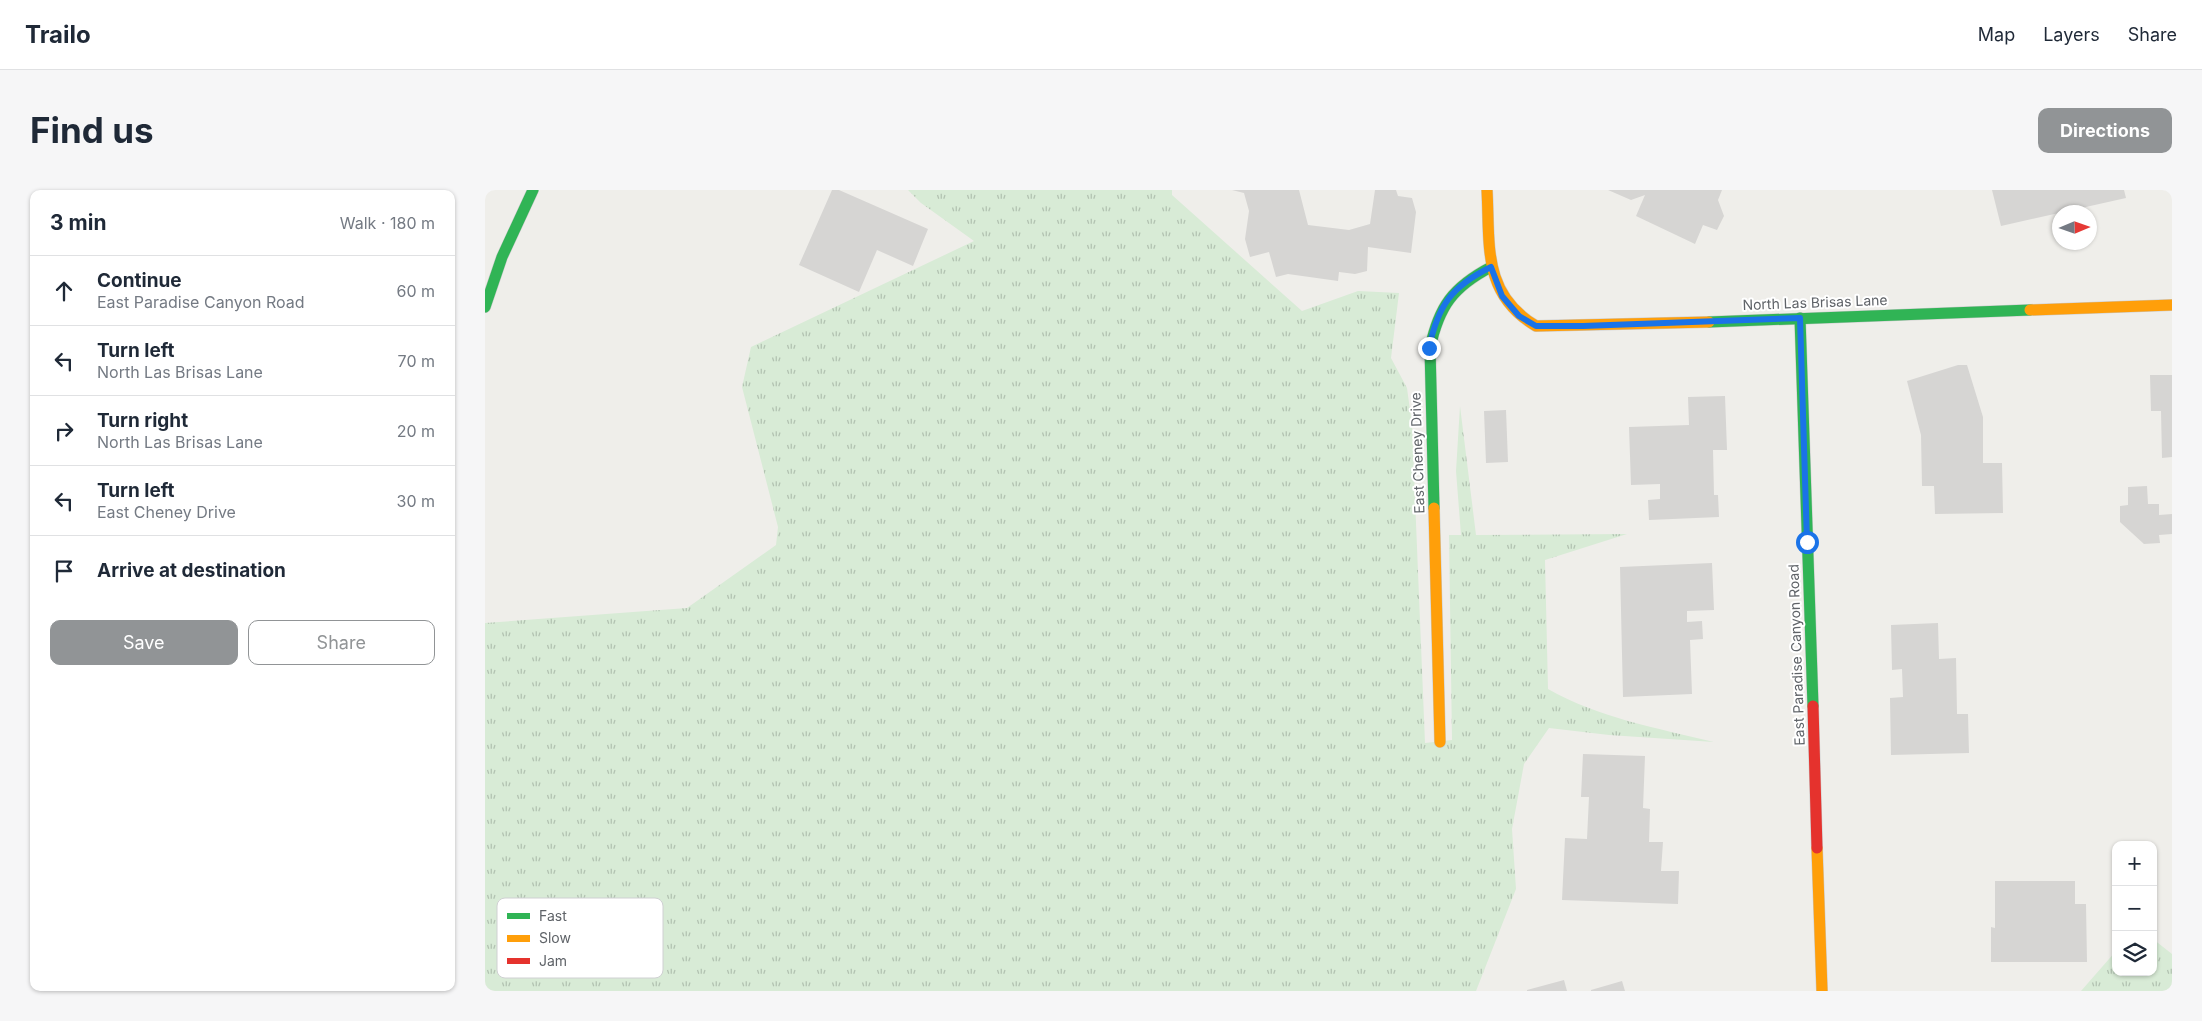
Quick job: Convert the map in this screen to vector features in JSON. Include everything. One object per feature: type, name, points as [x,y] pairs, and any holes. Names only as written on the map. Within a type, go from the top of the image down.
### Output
[{"type":"street","points":[[485,307],[502,257],[533,190]]},
{"type":"street","points":[[1487,190],[1491,267]]},
{"type":"street","name":"North Las Brisas Lane","points":[[1491,267],[1502,296],[1519,316],[1536,326],[1583,326],[2172,305]]},
{"type":"street","name":"East Cheney Drive","points":[[1440,742],[1429,348],[1434,326],[1449,296],[1469,278],[1491,267]]},
{"type":"street","name":"East Paradise Canyon Road","points":[[1800,318],[1822,991]]},
{"type":"green space","points":[[908,190],[1172,190],[1172,195],[1302,311],[1358,291],[1399,293],[1391,358],[1407,388],[1412,425],[1425,743],[1452,740],[1449,535],[1461,535],[1456,471],[1460,406],[1476,535],[1627,534],[1545,560],[1548,689],[1587,708],[1608,715],[1714,742],[1609,735],[1549,728],[1524,764],[1512,829],[1516,889],[1476,991],[485,991],[485,623],[687,608],[776,545],[778,527],[742,387],[751,347],[974,241],[921,203]]},
{"type":"green space","points":[[2157,942],[2172,954],[2172,991],[2081,991],[2112,956],[2112,976],[2157,976]]},
{"type":"building","points":[[832,190],[839,190],[928,229],[913,266],[877,250],[859,292],[799,265]]},
{"type":"building","points":[[1232,190],[1299,190],[1308,225],[1349,230],[1370,224],[1375,190],[1396,190],[1398,196],[1412,198],[1416,212],[1411,253],[1368,247],[1367,271],[1355,274],[1339,272],[1338,281],[1288,274],[1276,277],[1269,252],[1250,257],[1245,239],[1249,211],[1244,193]]},
{"type":"building","points":[[1608,190],[1722,190],[1718,200],[1724,216],[1717,230],[1703,225],[1695,244],[1636,216],[1645,195],[1631,200]]},
{"type":"building","points":[[1992,190],[2124,190],[2126,198],[2095,205],[2052,205],[2052,215],[2001,226]]},
{"type":"building","points":[[1958,365],[1967,365],[1983,417],[1983,463],[2002,463],[2003,513],[1935,514],[1934,486],[1922,486],[1921,435],[1907,381]]},
{"type":"building","points":[[2150,375],[2172,375],[2172,457],[2162,458],[2161,411],[2151,411]]},
{"type":"building","points":[[1725,396],[1727,450],[1713,450],[1714,495],[1718,495],[1719,517],[1649,520],[1648,500],[1660,499],[1660,484],[1631,485],[1629,427],[1689,425],[1688,397]]},
{"type":"building","points":[[1506,410],[1508,462],[1486,463],[1484,411]]},
{"type":"building","points":[[2147,486],[2148,504],[2159,504],[2159,515],[2172,514],[2172,534],[2159,535],[2160,543],[2144,544],[2120,522],[2120,506],[2128,505],[2128,487]]},
{"type":"building","points":[[1712,563],[1714,610],[1687,611],[1687,622],[1702,621],[1703,639],[1690,640],[1692,694],[1623,697],[1620,567]]},
{"type":"building","points":[[1938,623],[1939,659],[1956,658],[1957,714],[1968,714],[1969,753],[1891,755],[1890,698],[1903,697],[1902,669],[1892,670],[1891,625]]},
{"type":"building","points":[[1583,754],[1645,756],[1643,808],[1650,809],[1649,842],[1663,842],[1661,871],[1679,871],[1678,904],[1562,900],[1565,838],[1587,839],[1589,797],[1581,797]]},
{"type":"building","points":[[1995,881],[2075,881],[2075,904],[2086,904],[2087,962],[1991,962],[1991,927],[1995,928]]},
{"type":"building","points":[[1564,980],[1567,991],[1527,991],[1527,990]]},
{"type":"building","points":[[1622,981],[1625,991],[1591,991],[1591,990]]},
{"type":"traffic: fast","points":[[485,307],[502,257],[533,190]]},
{"type":"traffic: fast","points":[[1434,508],[1430,348],[1438,320],[1450,299],[1467,282],[1491,267]]},
{"type":"traffic: fast","points":[[1709,322],[2030,310]]},
{"type":"traffic: fast","points":[[1800,318],[1813,706]]},
{"type":"traffic: slow","points":[[1487,190],[1488,230],[1492,267],[1506,299],[1519,313],[1536,326],[1709,322]]},
{"type":"traffic: slow","points":[[2030,310],[2172,305]]},
{"type":"traffic: slow","points":[[1434,508],[1440,742]]},
{"type":"traffic: slow","points":[[1817,848],[1822,991]]},
{"type":"traffic: jam","points":[[1813,706],[1817,848]]},
{"type":"route","points":[[1429,348],[1434,326],[1449,296],[1469,278],[1491,267],[1502,296],[1519,316],[1536,326],[1800,318],[1807,542]]}]
